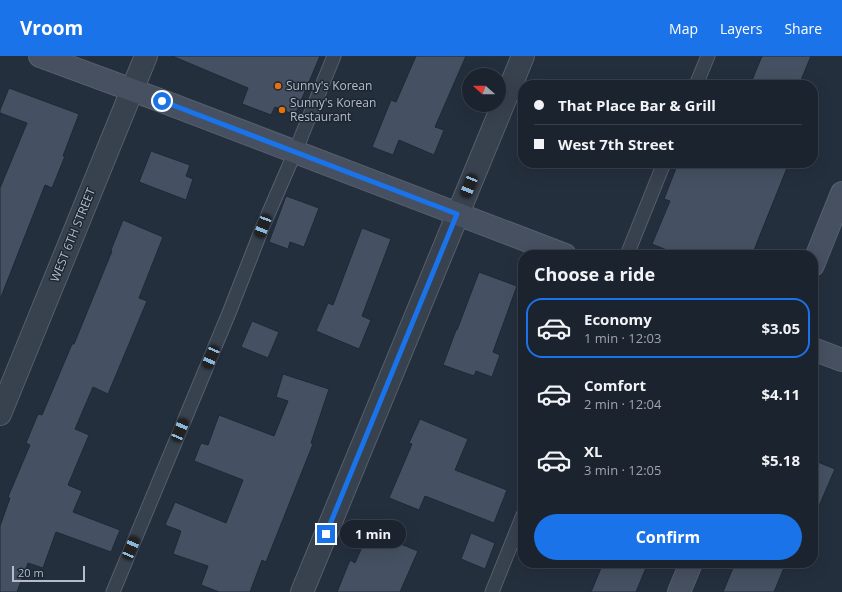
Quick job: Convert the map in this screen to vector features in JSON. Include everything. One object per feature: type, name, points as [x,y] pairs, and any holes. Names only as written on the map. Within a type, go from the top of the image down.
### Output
[{"type":"street","points":[[40,56],[552,250]]},
{"type":"street","name":"WEST 6TH STREET","points":[[0,414],[146,56]]},
{"type":"street","points":[[302,592],[523,56]]},
{"type":"street","points":[[818,253],[842,193]]},
{"type":"street","points":[[818,351],[842,360]]},
{"type":"street","points":[[679,592],[689,568]]},
{"type":"lane","points":[[113,592],[334,56]]},
{"type":"lane","points":[[698,80],[708,56]]},
{"type":"lane","points":[[629,250],[662,168]]},
{"type":"lane","points":[[492,592],[518,528]]},
{"type":"building","name":"Sunny's Korean","points":[[172,56],[320,56],[295,115],[275,107],[271,115],[242,104],[248,88]]},
{"type":"building","points":[[416,56],[466,56],[435,127],[444,130],[434,155],[399,140],[393,155],[372,147],[391,100],[396,102]]},
{"type":"building","points":[[762,56],[811,56],[801,80],[752,80]]},
{"type":"building","points":[[9,88],[79,114],[63,156],[65,156],[52,188],[45,185],[0,297],[0,188],[27,123],[0,113]]},
{"type":"building","points":[[151,151],[190,165],[186,176],[193,179],[186,200],[139,182]]},
{"type":"building","points":[[676,168],[787,168],[754,250],[667,250],[652,244],[670,201],[664,199]]},
{"type":"building","points":[[286,196],[319,208],[304,247],[290,242],[288,249],[269,242]]},
{"type":"building","points":[[123,220],[163,237],[139,298],[147,301],[108,394],[93,387],[75,429],[89,435],[68,485],[82,491],[73,512],[120,530],[111,552],[56,532],[43,568],[28,563],[17,592],[0,592],[0,526],[10,498],[8,497],[30,445],[26,443],[38,414],[42,415],[72,344],[74,344]]},
{"type":"building","points":[[362,228],[391,239],[362,316],[371,320],[359,349],[316,331],[328,303],[333,305]]},
{"type":"building","points":[[479,272],[517,286],[493,352],[500,355],[492,377],[476,371],[474,376],[443,365]]},
{"type":"building","points":[[252,321],[279,332],[268,358],[241,347]]},
{"type":"building","points":[[283,374],[329,389],[311,443],[313,444],[266,562],[262,560],[250,592],[219,592],[201,585],[208,566],[173,554],[181,531],[165,525],[175,502],[226,523],[243,480],[194,461],[201,443],[208,445],[219,415],[274,436],[288,401],[276,397]]},
{"type":"building","points":[[420,419],[468,439],[455,470],[507,490],[494,523],[425,496],[419,510],[389,498],[412,444],[409,443]]},
{"type":"building","points":[[818,462],[835,469],[818,508]]},
{"type":"building","points":[[369,531],[418,551],[400,592],[337,592],[350,560],[355,563]]},
{"type":"building","points":[[471,533],[495,543],[485,569],[461,559]]},
{"type":"building","points":[[601,568],[646,568],[636,592],[591,592]]},
{"type":"building","points":[[733,568],[784,568],[774,592],[723,592]]},
{"type":"place","name":"Sunny's Korean","points":[[278,86]]},
{"type":"place","name":"Sunny's Korean Restaurant","points":[[282,110]]},
{"type":"route","points":[[162,101],[457,214],[326,534]]}]
